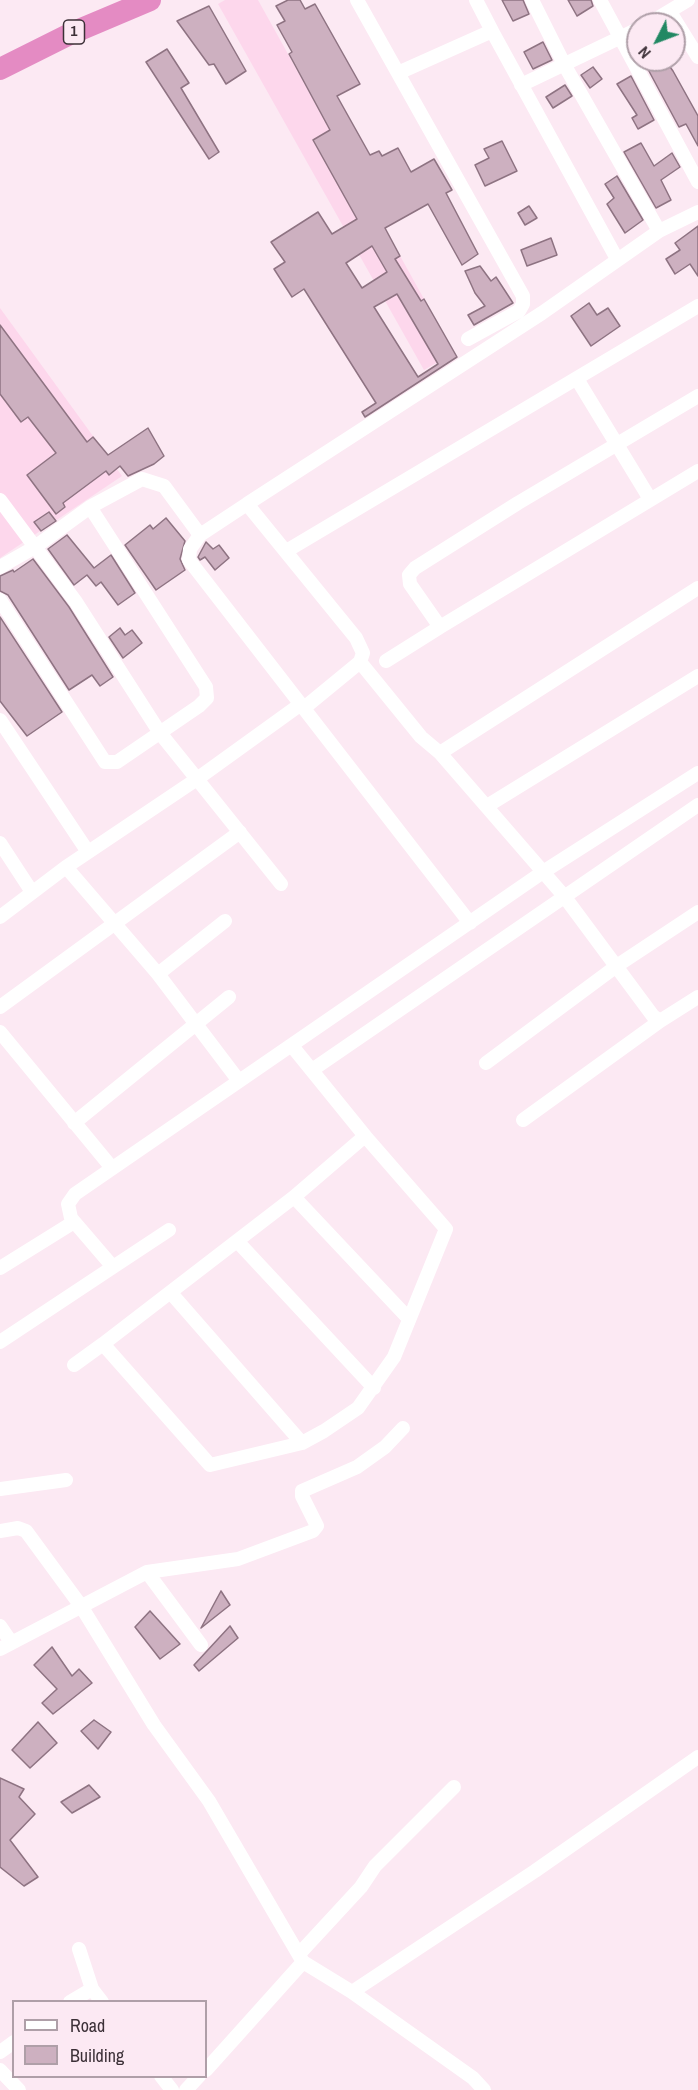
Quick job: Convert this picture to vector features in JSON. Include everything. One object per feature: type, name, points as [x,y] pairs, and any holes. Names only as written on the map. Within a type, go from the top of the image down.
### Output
[{"type":"highway","name":"1","points":[[0,69],[72,33],[150,0]]},
{"type":"street","points":[[357,0],[522,296],[523,304],[519,310],[468,339]]},
{"type":"street","points":[[476,0],[617,260]]},
{"type":"street","points":[[532,0],[565,66],[659,231]]},
{"type":"street","points":[[600,0],[698,182]]},
{"type":"street","points":[[670,12],[688,0]]},
{"type":"street","points":[[398,73],[492,32]]},
{"type":"street","points":[[521,85],[626,36]]},
{"type":"street","points":[[686,38],[698,57]]},
{"type":"street","points":[[470,923],[189,560],[190,549],[200,535],[542,313],[659,231],[698,212]]},
{"type":"street","points":[[288,550],[698,306]]},
{"type":"street","points":[[578,379],[650,499]]},
{"type":"street","points":[[440,627],[410,584],[409,575],[415,568],[518,503],[698,396]]},
{"type":"street","points":[[386,661],[698,471]]},
{"type":"street","points":[[0,567],[35,547],[90,507],[142,479],[164,486],[200,535]]},
{"type":"street","points":[[0,500],[76,602],[160,733],[281,884]]},
{"type":"street","points":[[0,917],[66,867],[302,706],[360,662],[363,652],[356,638],[288,550],[247,504]]},
{"type":"street","points":[[0,600],[105,762],[117,762],[200,706],[207,698],[206,687],[90,507]]},
{"type":"street","points":[[440,753],[698,588]]},
{"type":"street","points":[[360,662],[422,737],[440,753],[564,896],[618,965],[652,1016],[660,1022]]},
{"type":"street","points":[[487,806],[698,676]]},
{"type":"street","points":[[0,720],[88,852]]},
{"type":"street","points":[[113,1267],[74,1222],[68,1210],[71,1198],[112,1167],[292,1046],[543,872],[698,773]]},
{"type":"street","points":[[312,1070],[698,805]]},
{"type":"street","points":[[0,1007],[240,832]]},
{"type":"street","points":[[0,843],[32,892]]},
{"type":"street","points":[[66,867],[158,974],[239,1081]]},
{"type":"street","points":[[486,1063],[618,965],[698,912]]},
{"type":"street","points":[[158,974],[225,921]]},
{"type":"street","points":[[74,1123],[228,997]]},
{"type":"street","points":[[524,1120],[698,997]]},
{"type":"street","points":[[0,1032],[112,1167]]},
{"type":"street","points":[[103,1344],[210,1465],[302,1443],[358,1408],[394,1357],[446,1227],[365,1136],[292,1046]]},
{"type":"street","points":[[74,1365],[294,1197],[365,1136]]},
{"type":"street","points":[[294,1197],[409,1319]]},
{"type":"street","points":[[0,1268],[74,1222]]},
{"type":"street","points":[[0,1342],[169,1230]]},
{"type":"street","points":[[237,1241],[374,1388]]},
{"type":"street","points":[[171,1293],[302,1443]]},
{"type":"street","points":[[0,1626],[6,1646],[147,1572],[238,1559],[314,1531],[317,1526],[302,1496],[303,1491],[357,1467],[385,1447],[403,1428]]},
{"type":"street","points":[[0,1489],[66,1480]]},
{"type":"street","points":[[0,1531],[18,1528],[26,1531],[81,1606],[154,1725],[208,1801],[302,1958],[473,2078],[484,2090]]},
{"type":"street","points":[[147,1572],[201,1646]]},
{"type":"street","points":[[352,1992],[488,1903],[698,1757]]},
{"type":"street","points":[[207,2069],[361,1887],[375,1866],[454,1787]]},
{"type":"street","points":[[79,1949],[92,1989],[101,2000]]},
{"type":"street","points":[[72,2000],[92,1989]]},
{"type":"street","points":[[0,2070],[19,2090]]},
{"type":"street","points":[[162,2078],[172,2090]]},
{"type":"street","points":[[186,2090],[197,2078]]},
{"type":"shaded area","points":[[225,0],[258,0],[454,353],[424,370],[218,4]]},
{"type":"shaded area","points":[[0,308],[122,476],[0,558]]},
{"type":"building","points":[[288,0],[300,0],[305,9],[315,4],[360,84],[337,96],[370,155],[379,151],[382,156],[398,148],[411,172],[434,159],[452,190],[446,193],[478,254],[462,265],[428,204],[385,228],[400,256],[395,259],[421,301],[424,299],[457,357],[365,417],[362,412],[376,403],[304,289],[292,297],[274,269],[285,262],[271,242],[318,212],[332,234],[357,219],[313,140],[330,130],[289,54],[292,52],[277,25],[285,21],[276,6]],"holes":[[[372,246],[387,272],[362,288],[346,263]],[[397,294],[438,364],[418,377],[374,307]]]},
{"type":"building","points":[[502,0],[523,0],[529,14],[513,21]]},
{"type":"building","points":[[568,0],[591,0],[593,6],[577,16]]},
{"type":"building","points":[[209,6],[246,71],[226,84],[214,64],[209,65],[177,21]]},
{"type":"building","points":[[543,42],[552,60],[533,69],[524,52]]},
{"type":"building","points":[[167,49],[189,83],[181,88],[219,152],[209,159],[146,62]]},
{"type":"building","points":[[593,67],[602,79],[590,88],[581,75]]},
{"type":"building","points":[[649,72],[674,72],[698,116],[698,146],[686,124],[679,127]]},
{"type":"building","points":[[631,76],[654,120],[638,129],[632,118],[637,115],[617,84]]},
{"type":"building","points":[[565,85],[572,96],[553,108],[546,97]]},
{"type":"building","points":[[502,141],[517,171],[485,186],[475,165],[489,158],[484,149]]},
{"type":"building","points":[[641,143],[654,166],[672,153],[680,167],[661,180],[671,200],[656,208],[624,152]]},
{"type":"building","points":[[617,176],[643,220],[625,233],[607,204],[614,198],[605,184]]},
{"type":"building","points":[[529,206],[537,218],[525,225],[518,213]]},
{"type":"building","points":[[698,226],[698,276],[690,264],[675,274],[666,259],[680,250],[675,243]]},
{"type":"building","points":[[551,238],[557,255],[527,266],[521,250]]},
{"type":"building","points":[[480,266],[491,281],[496,277],[513,303],[474,325],[468,315],[485,306],[475,293],[465,271]]},
{"type":"building","points":[[589,303],[597,315],[608,308],[620,326],[591,346],[571,316]]},
{"type":"building","points":[[0,325],[87,442],[93,437],[108,455],[148,428],[164,456],[154,464],[128,476],[120,466],[109,475],[106,471],[63,503],[65,507],[56,514],[27,475],[56,453],[28,417],[21,422],[0,394]]},
{"type":"building","points":[[49,512],[56,521],[41,531],[34,522]]},
{"type":"building","points":[[166,518],[185,541],[180,559],[185,570],[156,590],[125,545],[150,525],[153,529]]},
{"type":"building","points":[[67,535],[94,568],[111,555],[135,593],[118,605],[101,582],[96,586],[87,575],[74,585],[48,549]]},
{"type":"building","points":[[206,542],[213,549],[219,545],[229,558],[215,570],[205,557],[200,560],[198,557]]},
{"type":"building","points":[[33,559],[69,607],[113,677],[100,686],[92,675],[69,690],[8,595],[0,591],[0,576],[13,570],[14,572]]},
{"type":"building","points":[[0,617],[62,712],[27,736],[0,701]]},
{"type":"building","points":[[120,628],[125,635],[132,630],[142,643],[123,658],[109,637]]},
{"type":"building","points":[[221,1591],[230,1605],[201,1628]]},
{"type":"building","points":[[150,1611],[180,1644],[160,1659],[135,1627]]},
{"type":"building","points":[[230,1626],[238,1638],[199,1671],[194,1665]]},
{"type":"building","points":[[52,1647],[72,1676],[79,1669],[92,1683],[53,1714],[42,1703],[57,1689],[34,1665]]},
{"type":"building","points":[[94,1720],[111,1732],[98,1749],[81,1731]]},
{"type":"building","points":[[38,1722],[57,1743],[30,1768],[12,1750]]},
{"type":"building","points":[[0,1778],[24,1789],[19,1797],[35,1814],[10,1840],[38,1877],[24,1886],[0,1867]]},
{"type":"building","points":[[89,1785],[100,1797],[72,1813],[61,1802]]}]
